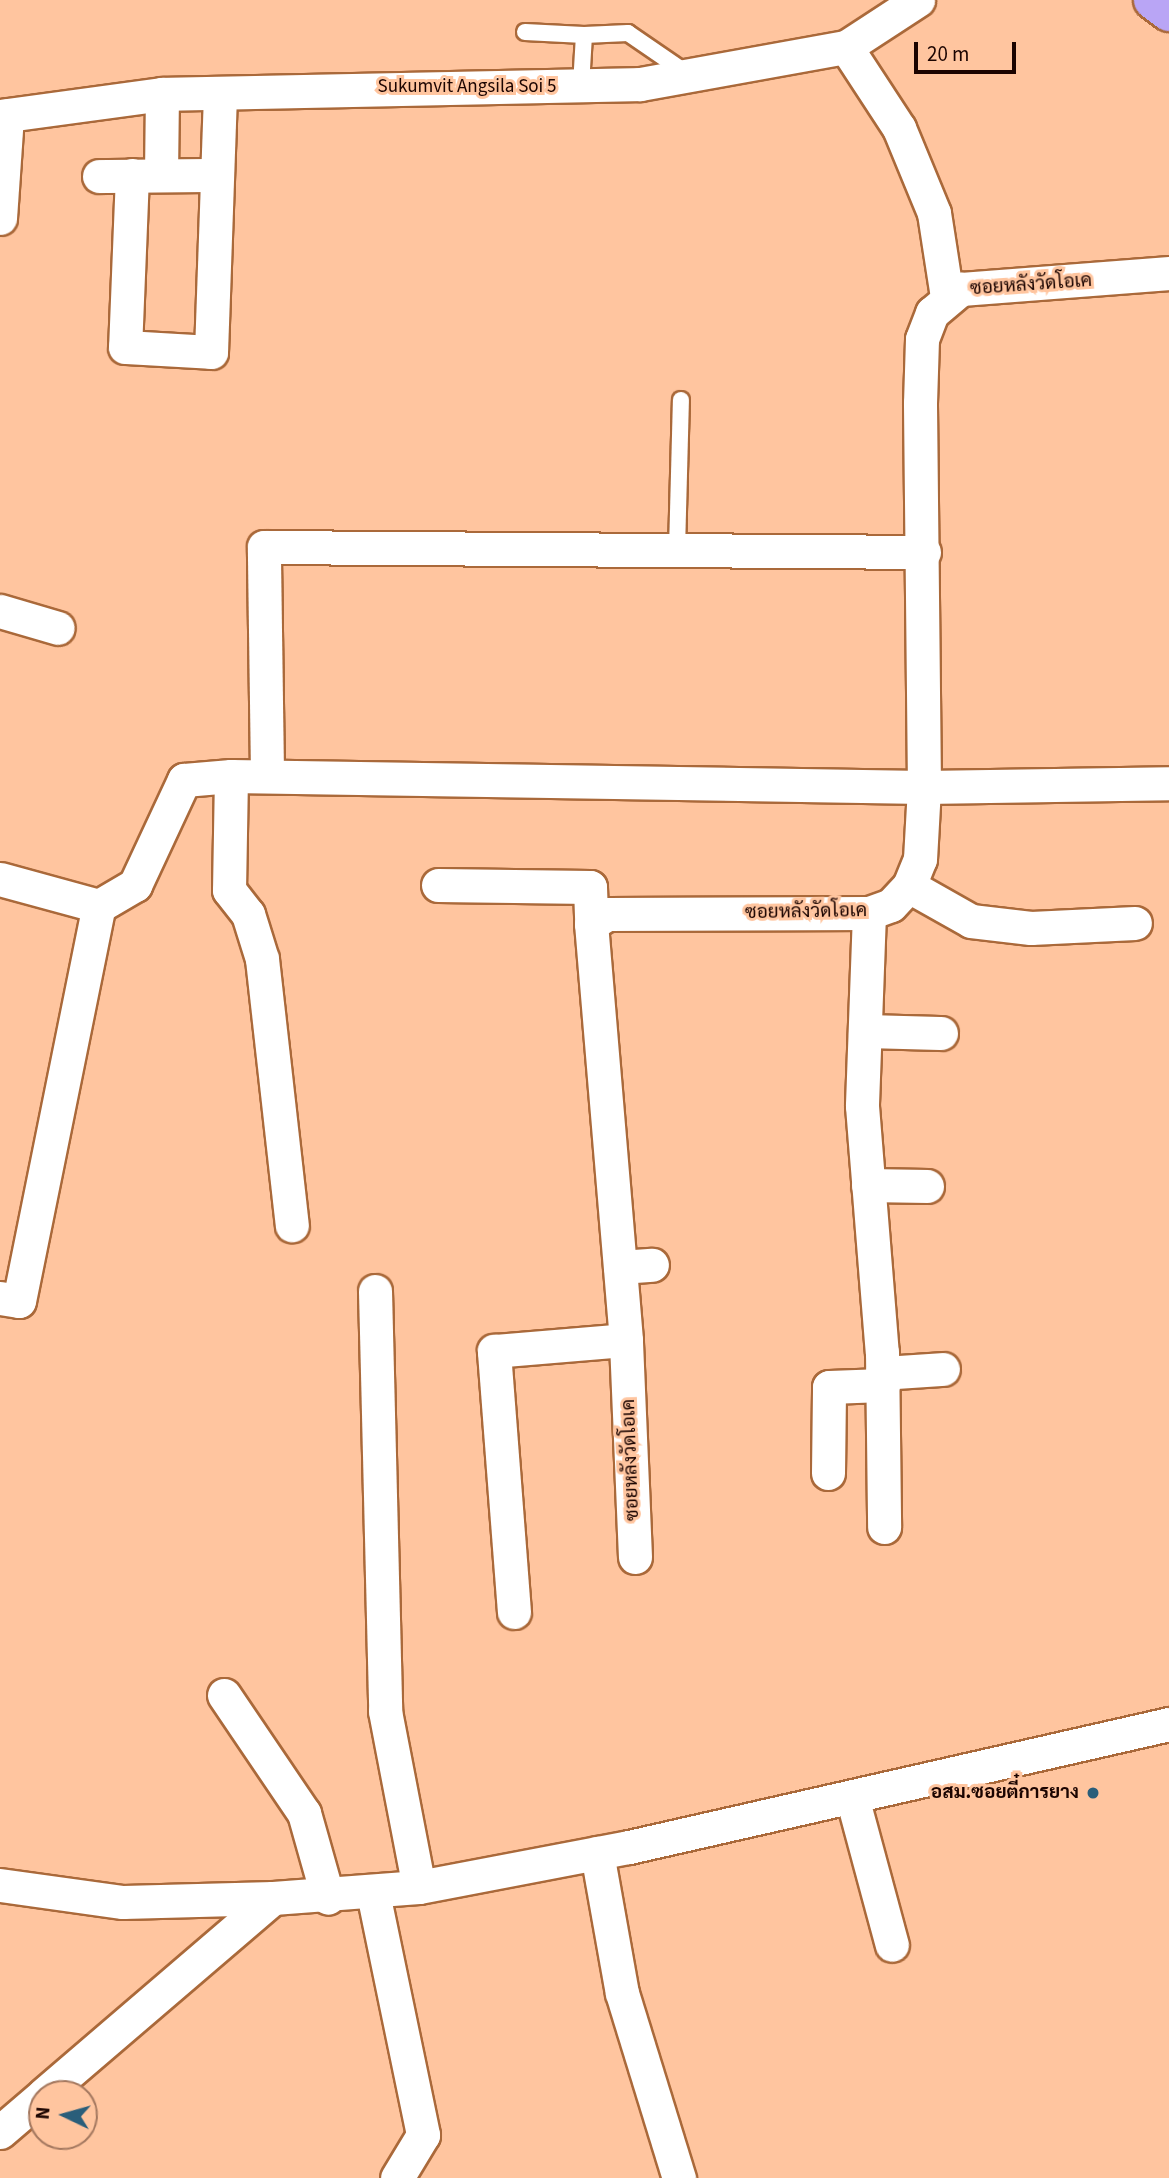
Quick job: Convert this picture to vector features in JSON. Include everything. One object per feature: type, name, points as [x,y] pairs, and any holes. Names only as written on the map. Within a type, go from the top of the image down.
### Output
[{"type":"highway","points":[[1153,0],[1169,12]]},
{"type":"street","name":"Sukumvit Angsila Soi 5","points":[[4,116],[162,93],[581,86],[689,75],[846,47],[918,0]]},
{"type":"street","points":[[846,47],[899,128],[934,213],[947,298]]},
{"type":"street","points":[[162,93],[146,175],[125,347],[211,352],[220,93]]},
{"type":"street","points":[[0,218],[4,116]]},
{"type":"street","points":[[99,176],[216,175]]},
{"type":"street","name":"ซอยหลังวัดโอเค","points":[[635,1557],[626,1340],[636,1266],[591,924],[607,914],[869,914],[891,905],[909,886],[920,859],[924,787],[922,339],[947,298],[991,284],[1169,273]]},
{"type":"street","points":[[267,773],[264,547],[924,552]]},
{"type":"street","points":[[0,611],[58,628]]},
{"type":"street","points":[[0,879],[99,906],[135,885],[184,780],[267,773],[924,787],[1169,783]]},
{"type":"street","points":[[231,776],[229,890],[248,914],[262,959],[292,1224]]},
{"type":"street","points":[[438,885],[590,887],[591,924]]},
{"type":"street","points":[[909,886],[971,921],[1031,928],[1135,923]]},
{"type":"street","points":[[0,1298],[19,1301],[99,906]]},
{"type":"street","points":[[869,914],[865,1031],[868,1185],[883,1379],[884,1527]]},
{"type":"street","points":[[865,1031],[940,1033]]},
{"type":"street","points":[[868,1185],[927,1186]]},
{"type":"street","points":[[375,1291],[385,1711],[418,1887]]},
{"type":"street","points":[[514,1612],[494,1351],[626,1340]]},
{"type":"street","points":[[828,1473],[829,1387],[943,1368]]},
{"type":"street","points":[[224,1695],[304,1813],[328,1898]]},
{"type":"street","points":[[0,1885],[123,1902],[328,1898],[418,1887],[597,1853],[1169,1724]]},
{"type":"street","points":[[852,1797],[892,1945]]},
{"type":"street","points":[[597,1853],[622,1993],[679,2178]]},
{"type":"street","points":[[373,1893],[423,2135],[397,2178]]},
{"type":"street","points":[[61,2080],[273,1898]]},
{"type":"street","points":[[0,2132],[28,2108]]},
{"type":"lane","points":[[525,32],[584,35],[628,33],[689,75]]},
{"type":"lane","points":[[581,86],[584,35]]},
{"type":"lane","points":[[677,550],[681,400]]},
{"type":"place","name":"อสม.ซอยตี๋การยาง","points":[[1093,1793]]}]
